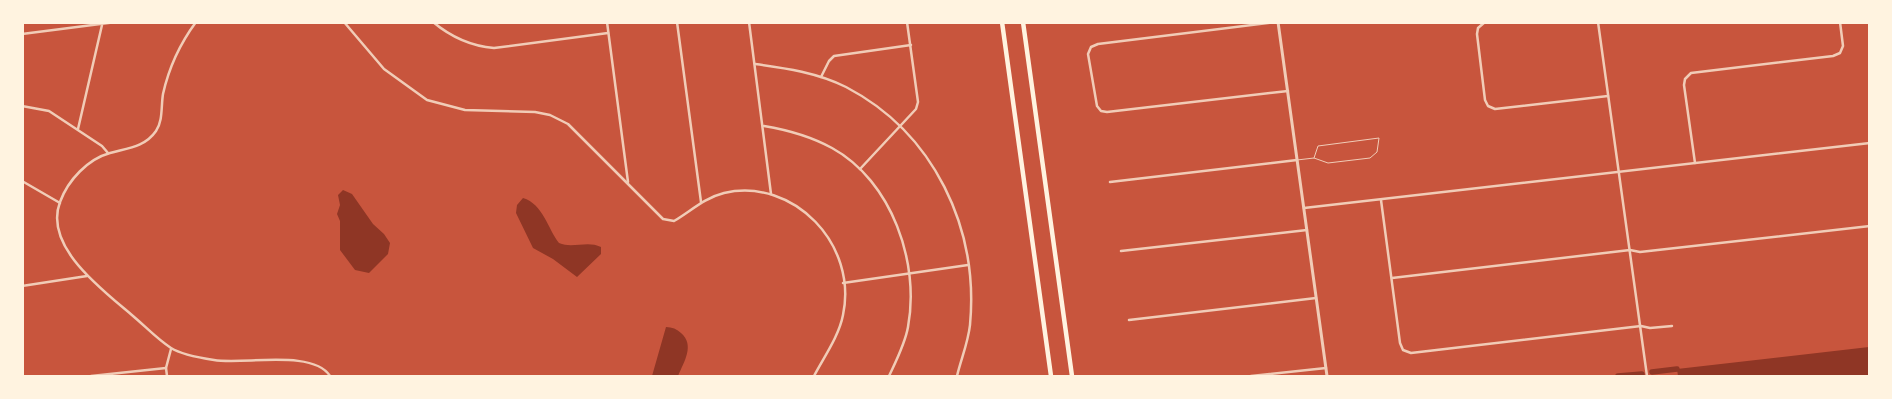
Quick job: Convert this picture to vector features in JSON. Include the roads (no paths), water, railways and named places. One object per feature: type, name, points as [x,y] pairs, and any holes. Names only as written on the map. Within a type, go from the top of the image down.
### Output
[{"type":"highway","points":[[1002,22],[1051,376]]},
{"type":"highway","points":[[1023,22],[1072,376]]},
{"type":"street","points":[[22,34],[116,22]]},
{"type":"street","points":[[196,22],[184,39],[168,73],[157,130],[146,142],[133,148],[108,154],[82,168],[60,203],[59,224],[62,241],[71,257],[87,276],[171,348],[216,360],[313,363],[325,370],[330,376]]},
{"type":"street","points":[[344,22],[384,69],[427,100],[465,110],[535,112],[550,115],[577,132],[663,219],[669,221],[679,218],[701,202],[725,193],[740,191],[771,194],[789,200],[808,213],[826,233],[838,256],[843,283],[843,315],[814,376]]},
{"type":"street","points":[[433,22],[447,34],[468,43],[494,48],[608,33]]},
{"type":"street","points":[[607,22],[628,184]]},
{"type":"street","points":[[677,22],[701,202]]},
{"type":"street","points":[[749,22],[764,126],[771,194]]},
{"type":"street","points":[[860,169],[912,115],[918,102],[908,22]]},
{"type":"street","points":[[1288,91],[1107,112],[1101,111],[1097,106],[1088,54],[1091,47],[1277,22],[1288,91],[1327,376]]},
{"type":"street","points":[[1485,22],[1478,28],[1485,100],[1488,106],[1495,109],[1608,96]]},
{"type":"street","points":[[1598,22],[1647,376]]},
{"type":"street","points":[[1695,163],[1684,85],[1685,79],[1691,73],[1833,56],[1840,53],[1843,46],[1840,22]]},
{"type":"street","points":[[78,129],[102,25]]},
{"type":"street","points":[[821,77],[829,61],[834,56],[911,45]]},
{"type":"street","points":[[755,64],[791,69],[821,77],[846,87],[870,101],[901,126],[925,153],[946,188],[962,229],[968,265],[971,294],[970,327],[957,376]]},
{"type":"street","points":[[22,106],[49,111],[102,146],[108,154]]},
{"type":"street","points":[[764,126],[790,130],[825,144],[860,169],[882,196],[894,218],[905,252],[911,310],[908,329],[889,376]]},
{"type":"street","points":[[1304,208],[1870,143]]},
{"type":"street","points":[[1110,182],[1297,160]]},
{"type":"street","points":[[22,181],[60,203]]},
{"type":"street","points":[[1381,200],[1400,343],[1403,350],[1411,353],[1641,326],[1650,328],[1672,326]]},
{"type":"street","points":[[1392,278],[1630,250],[1640,252],[1870,226]]},
{"type":"street","points":[[1121,251],[1307,230]]},
{"type":"street","points":[[843,283],[968,265]]},
{"type":"street","points":[[22,286],[87,276]]},
{"type":"street","points":[[1129,320],[1316,298]]},
{"type":"street","points":[[167,376],[166,368],[171,348]]},
{"type":"street","points":[[91,376],[166,368]]},
{"type":"street","points":[[1251,376],[1326,368]]},
{"type":"lane","points":[[1297,160],[1314,158],[1328,163],[1370,158],[1377,152],[1379,138],[1318,146],[1314,158]]},
{"type":"waterway","points":[[1652,372],[1677,369]]},
{"type":"waterway","points":[[1618,376],[1642,374]]}]
